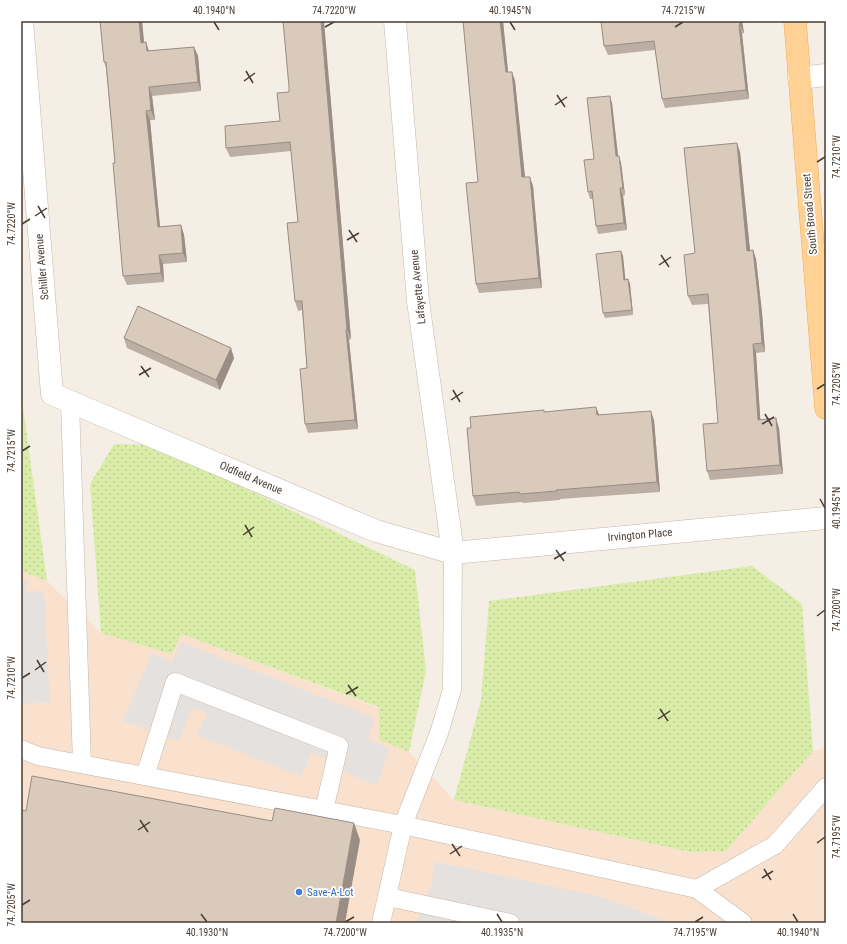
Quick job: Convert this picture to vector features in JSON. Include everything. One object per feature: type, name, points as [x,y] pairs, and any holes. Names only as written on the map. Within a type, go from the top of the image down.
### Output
[{"type":"main road","name":"South Broad Street","points":[[795,21],[826,408]]},
{"type":"street","name":"Schiller Avenue","points":[[22,21],[61,398]]},
{"type":"street","name":"Lafayette Avenue","points":[[395,21],[418,300],[453,552]]},
{"type":"street","points":[[799,78],[826,75]]},
{"type":"street","name":"Oldfield Avenue","points":[[61,398],[376,531],[453,552]]},
{"type":"street","name":"Irvington Place","points":[[453,552],[826,518]]},
{"type":"lane","points":[[61,398],[82,764]]},
{"type":"lane","points":[[381,923],[403,825],[439,734],[452,690],[453,552]]},
{"type":"lane","points":[[145,776],[175,682],[339,746],[324,810]]},
{"type":"lane","points":[[21,749],[38,756],[403,825],[697,889],[743,923]]},
{"type":"lane","points":[[697,889],[776,845],[826,787]]},
{"type":"lane","points":[[388,897],[510,923]]},
{"type":"shaded area","points":[[21,571],[47,581],[101,633],[181,634],[379,708],[379,740],[409,752],[454,800],[690,852],[726,851],[813,751],[826,747],[826,923],[21,923]]},
{"type":"shaded area","points":[[21,578],[27,581],[26,591],[44,591],[50,702],[25,704],[21,701]]},
{"type":"shaded area","points":[[181,642],[375,718],[368,739],[390,749],[376,785],[353,776],[322,757],[311,753],[301,776],[197,735],[207,713],[192,708],[179,741],[123,721],[152,653],[172,662]]},
{"type":"shaded area","points":[[435,862],[599,896],[671,923],[416,923],[431,886]]},
{"type":"green space","points":[[21,393],[47,581],[21,571]]},
{"type":"green space","points":[[114,444],[155,445],[415,570],[426,671],[409,752],[379,740],[379,707],[181,634],[172,654],[101,633],[90,484]]},
{"type":"green space","points":[[752,566],[802,604],[813,751],[726,851],[690,852],[454,800],[481,700],[489,601]]},
{"type":"building","points":[[100,21],[139,21],[141,43],[146,42],[147,51],[194,47],[198,82],[149,87],[151,110],[146,111],[158,227],[181,225],[183,253],[159,255],[161,273],[123,276],[106,62],[104,62]]},
{"type":"building","points":[[283,21],[321,21],[346,330],[355,420],[305,424],[300,369],[307,368],[302,301],[295,301],[287,223],[298,222],[290,142],[226,148],[225,126],[280,121],[277,93],[289,92]]},
{"type":"building","points":[[463,21],[500,21],[506,72],[512,72],[522,177],[530,177],[539,278],[476,284],[466,183],[478,182]]},
{"type":"building","points":[[601,21],[740,21],[739,25],[746,90],[662,99],[654,41],[604,46]]},
{"type":"building","points":[[610,96],[616,156],[619,156],[623,188],[620,188],[624,223],[596,226],[592,191],[588,192],[584,160],[594,159],[587,98]]},
{"type":"building","points":[[737,143],[747,251],[753,250],[762,343],[753,344],[758,420],[776,418],[780,465],[707,471],[703,424],[718,423],[708,294],[688,296],[684,255],[695,253],[684,148]]},
{"type":"building","points":[[621,251],[624,280],[628,279],[632,310],[603,313],[596,254]]},
{"type":"building","points":[[138,306],[231,348],[216,380],[124,338]]},
{"type":"building","points":[[596,407],[597,415],[651,411],[657,482],[520,494],[519,492],[473,496],[467,428],[471,428],[470,417]]},
{"type":"building","points":[[32,776],[272,821],[275,808],[354,823],[336,923],[21,923],[21,810],[26,811]]},
{"type":"place","name":"Save-A-Lot","points":[[299,892]]}]
